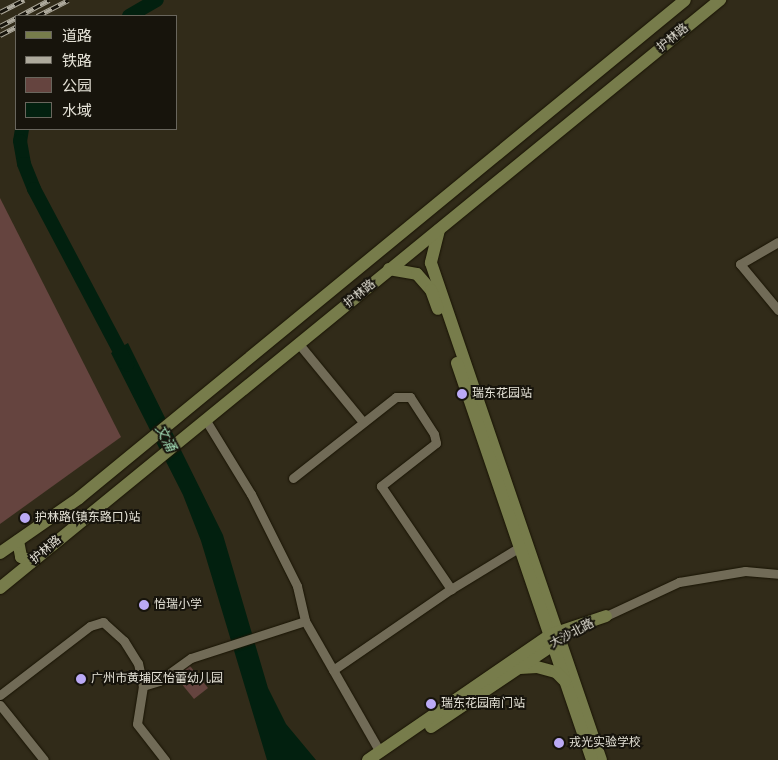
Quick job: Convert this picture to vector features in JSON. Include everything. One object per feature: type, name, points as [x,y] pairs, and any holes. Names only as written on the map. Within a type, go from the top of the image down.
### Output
[{"type":"main road","name":"护林路","points":[[0,553],[141,448],[685,0]]},
{"type":"main road","points":[[672,38],[684,21],[706,0]]},
{"type":"main road","name":"护林路","points":[[0,588],[720,0]]},
{"type":"main road","points":[[440,228],[431,263],[524,545]]},
{"type":"main road","points":[[389,270],[417,274],[431,290],[601,760]]},
{"type":"main road","points":[[18,541],[21,556],[32,562]]},
{"type":"main road","name":"大沙北路","points":[[382,756],[556,637],[606,616]]},
{"type":"main road","points":[[556,637],[566,681],[592,760]]},
{"type":"main road","name":"大沙北路","points":[[368,760],[382,756],[515,670],[556,637]]},
{"type":"main road","points":[[515,670],[537,666],[556,672],[566,681]]},
{"type":"street","points":[[778,242],[740,264],[778,310]]},
{"type":"street","points":[[299,344],[363,422]]},
{"type":"street","points":[[293,478],[396,396],[404,396],[414,401],[434,434],[436,443],[381,486],[451,589]]},
{"type":"street","points":[[205,419],[251,494],[297,586],[305,621],[382,756]]},
{"type":"street","points":[[333,670],[451,589],[524,545]]},
{"type":"street","points":[[606,616],[679,582],[745,571],[778,574]]},
{"type":"street","points":[[143,686],[159,681],[190,658],[305,621]]},
{"type":"street","points":[[0,695],[97,622],[111,627],[132,651],[138,663],[143,686],[137,724],[165,760]]},
{"type":"street","points":[[0,704],[44,760]]},
{"type":"green space","points":[[0,198],[121,437],[0,524]]},
{"type":"green space","points":[[190,666],[208,688],[194,699],[176,677]]},
{"type":"water","points":[[128,343],[223,535],[268,688],[286,724],[316,760],[267,760],[201,541],[183,495],[111,353]]},
{"type":"waterway","name":"文涌","points":[[131,15],[157,0]]},
{"type":"waterway","name":"文涌","points":[[22,130],[20,141],[24,164],[34,189],[127,365]]},
{"type":"railway","points":[[0,12],[24,0]]},
{"type":"railway","points":[[21,15],[49,0]]},
{"type":"railway","points":[[39,15],[68,0]]},
{"type":"railway","points":[[0,26],[15,18]]},
{"type":"railway","points":[[0,35],[15,28]]},
{"type":"place","name":"瑞东花园站","points":[[462,394]]},
{"type":"place","name":"护林路(镇东路口)站","points":[[25,518]]},
{"type":"place","name":"怡瑞小学","points":[[144,605]]},
{"type":"place","name":"广州市黄埔区怡蕾幼儿园","points":[[81,679]]},
{"type":"place","name":"瑞东花园南门站","points":[[431,704]]},
{"type":"place","name":"戎光实验学校","points":[[559,743]]}]
